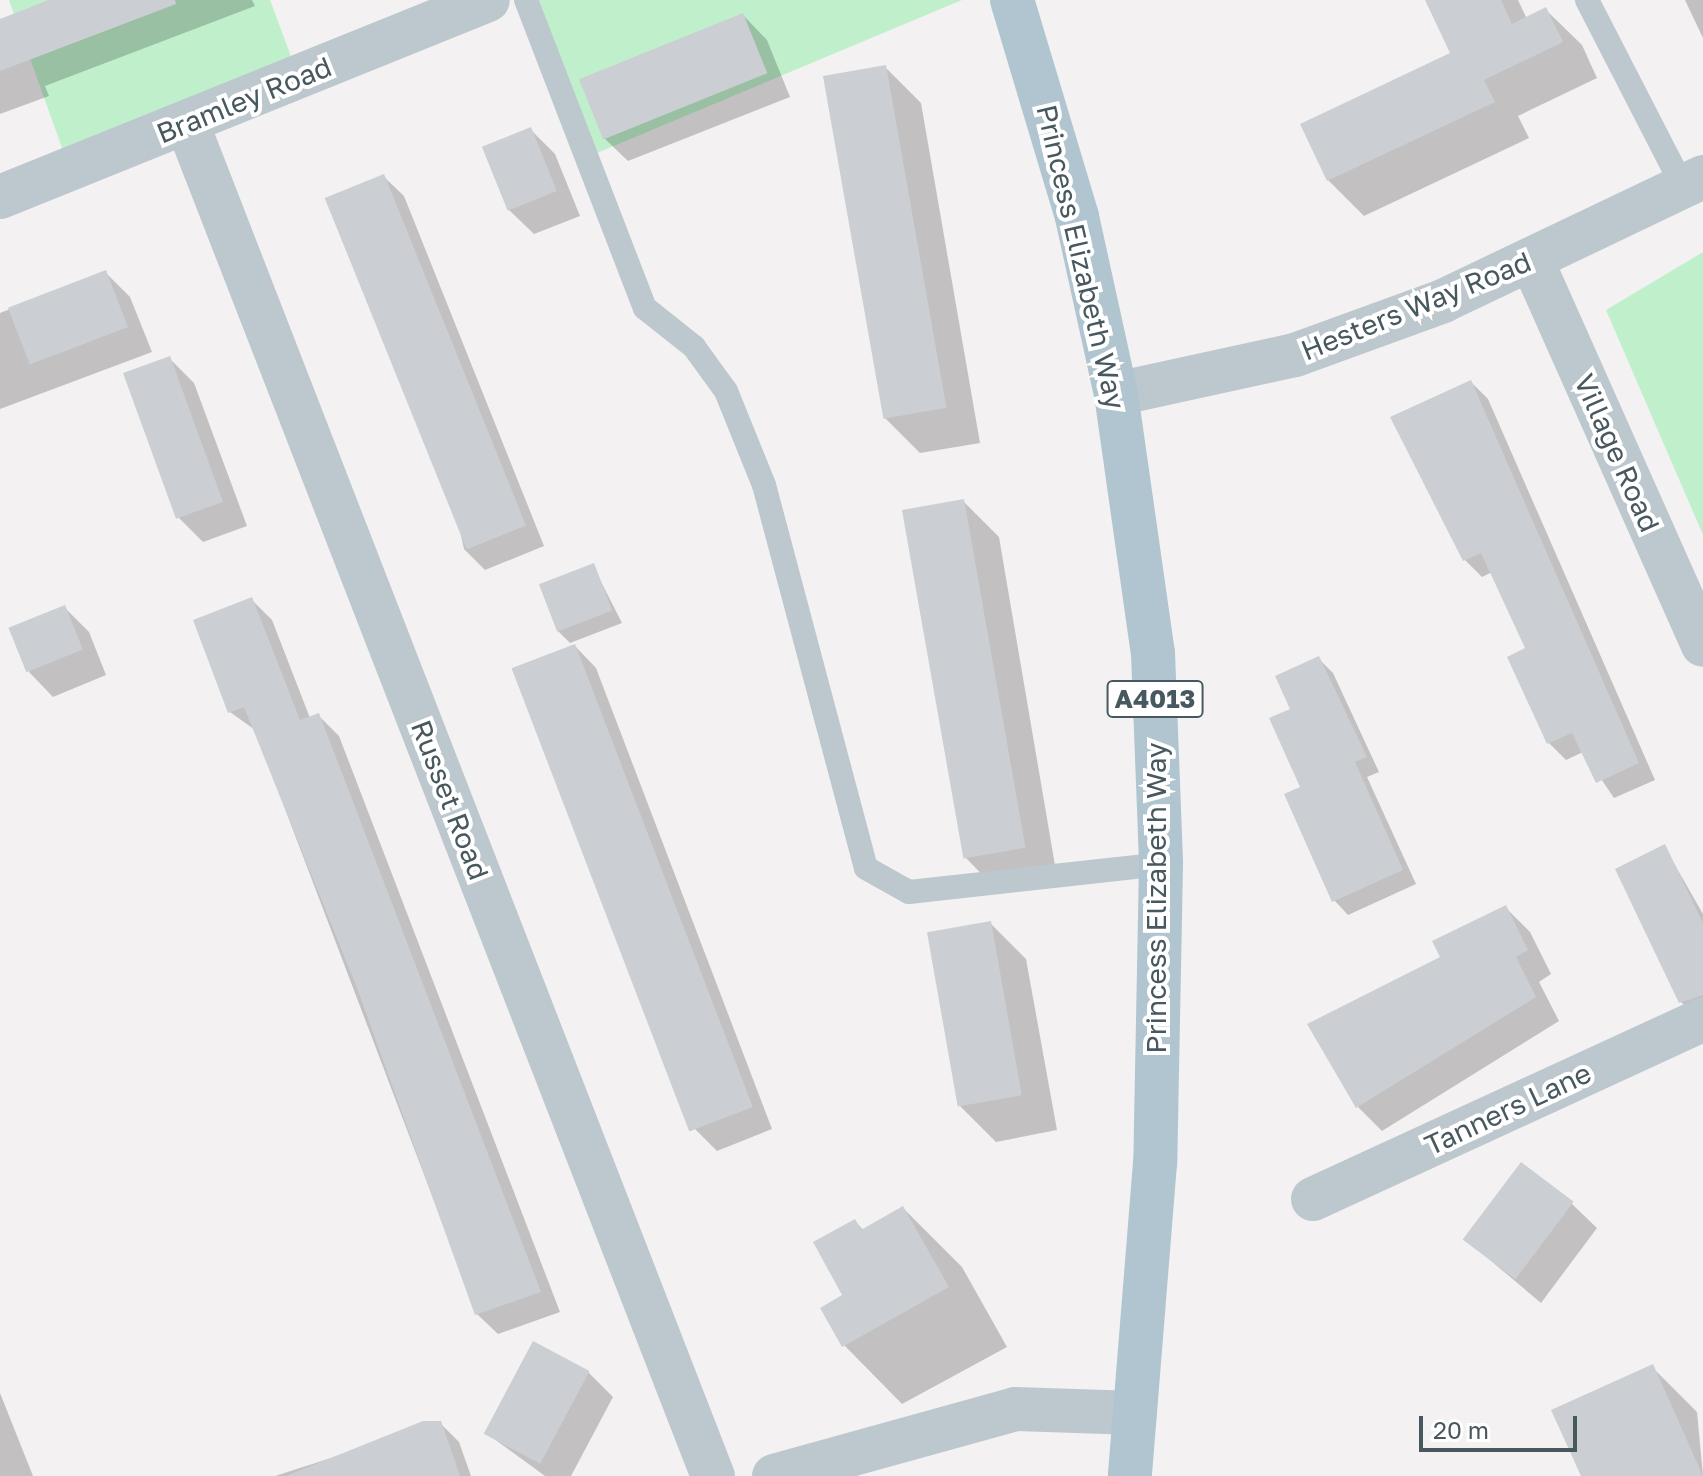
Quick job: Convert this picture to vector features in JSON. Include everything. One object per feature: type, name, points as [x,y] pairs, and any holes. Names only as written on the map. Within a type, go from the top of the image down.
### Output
[{"type":"main road","name":"Princess Elizabeth Way","points":[[1012,0],[1077,217],[1116,394],[1153,653],[1161,864],[1155,1163],[1130,1476]]},
{"type":"street","name":"Bramley Road","points":[[0,197],[488,0]]},
{"type":"street","name":"Russet Road","points":[[187,123],[713,1476]]},
{"type":"street","name":"Hesters Way Road","points":[[1116,394],[1295,355],[1532,261],[1693,182]]},
{"type":"street","name":"Village Road","points":[[1532,261],[1703,645]]},
{"type":"street","name":"Tanners Lane","points":[[1313,1199],[1703,1020]]},
{"type":"street","points":[[774,1476],[1015,1409],[1135,1413]]},
{"type":"lane","points":[[526,0],[645,308],[694,347],[726,391],[764,485],[866,868],[909,892],[1161,864]]},
{"type":"lane","points":[[1587,0],[1693,182]]},
{"type":"green space","points":[[9,0],[270,0],[299,78],[70,170]]},
{"type":"green space","points":[[526,0],[962,0],[585,158]]},
{"type":"green space","points":[[1703,252],[1703,535],[1606,310]]},
{"type":"building","points":[[49,0],[175,0],[176,4],[0,71],[0,19]]},
{"type":"building","points":[[1425,0],[1501,0],[1512,24],[1546,7],[1563,42],[1484,80],[1495,102],[1327,181],[1300,124],[1450,53]]},
{"type":"building","points":[[743,13],[767,73],[603,140],[579,79]]},
{"type":"building","points":[[886,65],[946,408],[883,419],[823,76]]},
{"type":"building","points":[[531,127],[557,191],[508,211],[482,147]]},
{"type":"building","points":[[384,174],[526,525],[467,549],[325,198]]},
{"type":"building","points":[[106,270],[128,327],[30,365],[8,308]]},
{"type":"building","points":[[170,356],[223,502],[176,519],[123,373]]},
{"type":"building","points":[[1471,380],[1639,763],[1596,783],[1572,733],[1547,744],[1507,657],[1525,648],[1481,553],[1463,561],[1390,417]]},
{"type":"building","points":[[964,499],[1025,848],[963,859],[902,510]]},
{"type":"building","points":[[594,563],[612,611],[557,632],[539,584]]},
{"type":"building","points":[[252,597],[300,720],[319,713],[541,1292],[475,1315],[357,988],[244,707],[228,713],[193,620]]},
{"type":"building","points":[[65,605],[83,650],[26,672],[8,628]]},
{"type":"building","points":[[575,644],[753,1107],[689,1131],[512,668]]},
{"type":"building","points":[[1319,656],[1367,757],[1355,762],[1403,870],[1332,902],[1284,794],[1300,787],[1269,718],[1290,709],[1275,676]]},
{"type":"building","points":[[1665,844],[1703,923],[1703,995],[1679,1003],[1615,869]]},
{"type":"building","points":[[1506,905],[1528,950],[1516,957],[1536,997],[1356,1108],[1307,1024],[1440,957],[1432,941]]},
{"type":"building","points":[[991,921],[1022,1095],[958,1107],[927,932]]},
{"type":"building","points":[[1521,1162],[1574,1202],[1515,1279],[1463,1239]]},
{"type":"building","points":[[903,1206],[949,1287],[842,1347],[820,1308],[842,1295],[813,1242],[855,1219],[861,1230]]},
{"type":"building","points":[[533,1341],[590,1371],[540,1464],[484,1434]]},
{"type":"building","points":[[1653,1364],[1703,1476],[1581,1476],[1551,1410]]},
{"type":"building","points":[[423,1421],[441,1421],[460,1476],[286,1476]]}]
